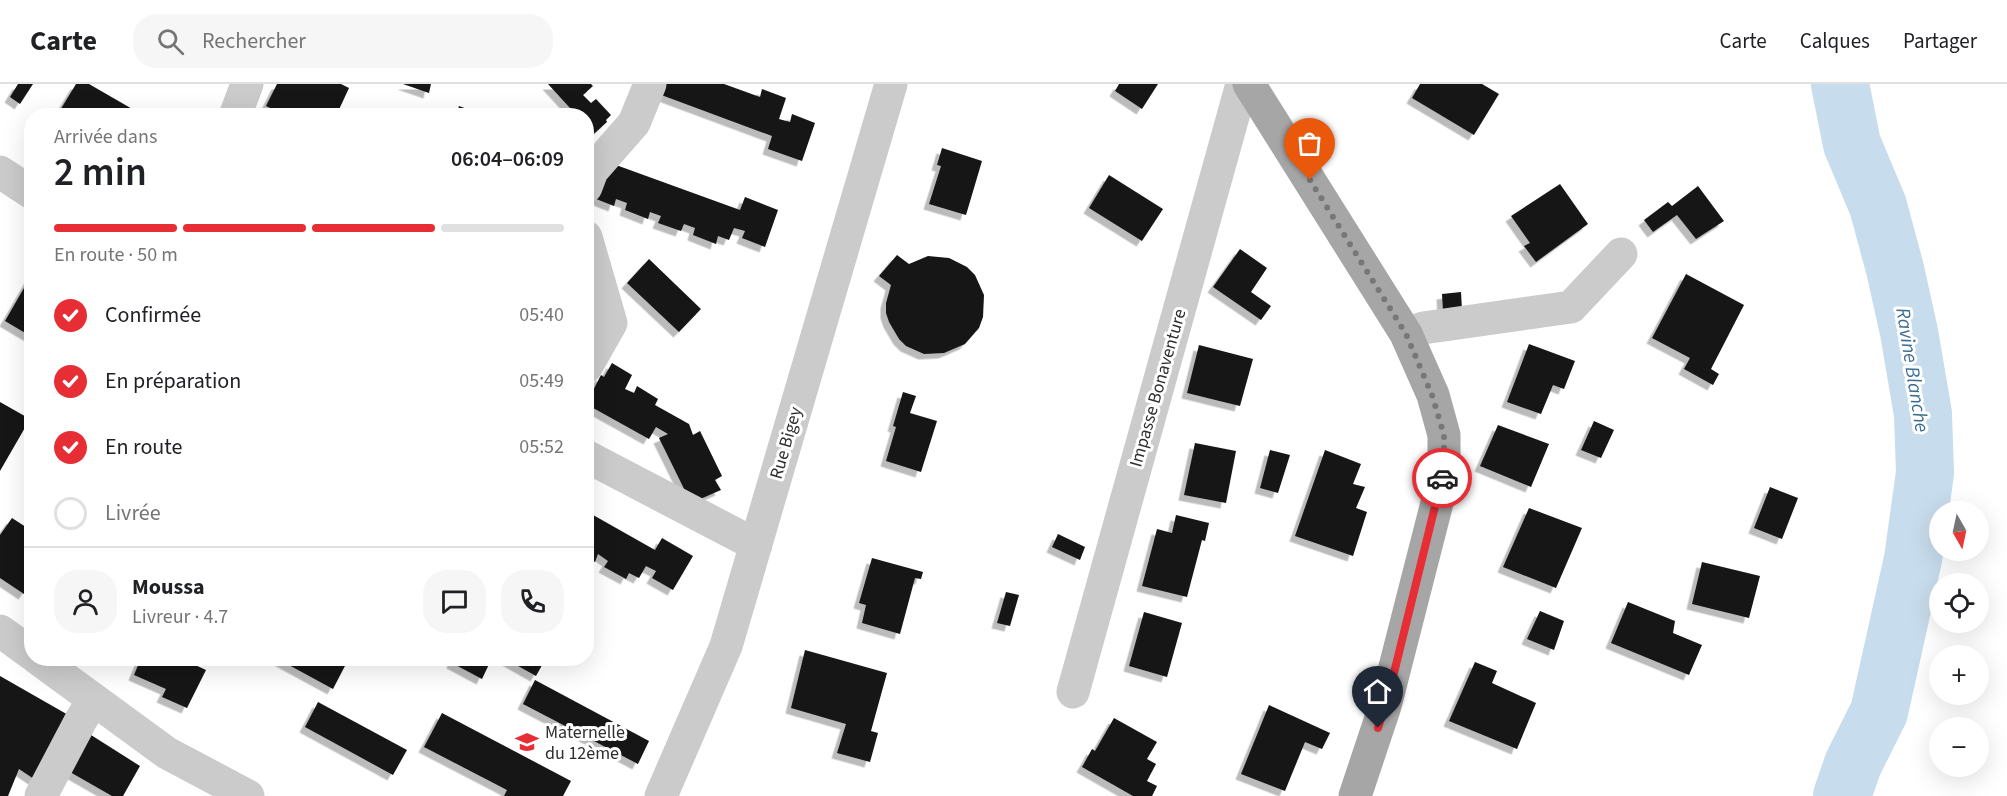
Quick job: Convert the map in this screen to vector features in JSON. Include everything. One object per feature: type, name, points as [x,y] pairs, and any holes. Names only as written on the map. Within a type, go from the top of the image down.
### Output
[{"type":"main road","points":[[1249,84],[1406,334],[1436,405],[1444,435],[1444,464],[1439,495],[1385,706],[1355,796]]},
{"type":"street","points":[[238,108],[247,84]]},
{"type":"street","points":[[594,169],[634,123],[650,84]]},
{"type":"street","name":"Rue Bigey","points":[[661,796],[726,646],[891,84]]},
{"type":"street","name":"Impasse Bonaventure","points":[[1073,692],[1242,84]]},
{"type":"street","points":[[0,172],[24,188]]},
{"type":"street","points":[[1406,334],[1423,328],[1571,307],[1622,254]]},
{"type":"street","points":[[594,265],[611,323],[594,353]]},
{"type":"street","points":[[594,460],[756,545]]},
{"type":"street","points":[[0,631],[24,648]]},
{"type":"street","points":[[48,666],[167,753],[248,796]]},
{"type":"street","points":[[42,796],[93,700]]},
{"type":"building","points":[[18,84],[33,84],[20,104],[10,97]]},
{"type":"building","points":[[76,84],[89,84],[131,108],[61,108]]},
{"type":"building","points":[[277,84],[341,84],[349,88],[340,108],[270,108],[266,106]]},
{"type":"building","points":[[403,84],[431,84],[429,93]]},
{"type":"building","points":[[548,84],[591,84],[593,86],[583,95],[591,103],[596,99],[611,115],[594,134],[594,108],[570,108]]},
{"type":"building","points":[[659,84],[724,84],[760,97],[762,89],[786,98],[779,119],[790,122],[792,114],[815,123],[802,161],[768,149],[772,136],[656,93]]},
{"type":"building","points":[[1119,84],[1158,84],[1142,109],[1115,91]]},
{"type":"building","points":[[1420,84],[1482,84],[1499,94],[1474,135],[1412,98]]},
{"type":"building","points":[[942,148],[982,161],[966,215],[929,204],[941,166],[937,165]]},
{"type":"building","points":[[605,161],[740,210],[745,197],[778,210],[765,247],[742,238],[745,231],[734,228],[729,240],[718,236],[716,244],[693,235],[695,228],[684,224],[681,231],[658,223],[661,216],[650,212],[648,219],[625,210],[627,203],[616,199],[614,206],[594,198],[594,189]]},
{"type":"building","points":[[1109,175],[1163,209],[1142,241],[1089,208]]},
{"type":"building","points":[[1560,184],[1588,224],[1536,262],[1524,246],[1530,243],[1511,216]]},
{"type":"building","points":[[1698,186],[1724,221],[1696,239],[1677,215],[1653,232],[1644,220],[1668,202],[1672,206]]},
{"type":"building","points":[[1240,249],[1267,268],[1251,292],[1271,306],[1261,320],[1213,287]]},
{"type":"building","points":[[897,255],[909,264],[928,256],[949,258],[967,267],[975,275],[984,295],[983,317],[979,328],[965,344],[944,353],[924,354],[906,346],[899,339],[886,313],[891,285],[879,276]]},
{"type":"building","points":[[649,259],[701,309],[679,332],[627,283]]},
{"type":"building","points":[[1686,274],[1744,305],[1711,369],[1719,374],[1713,385],[1684,369],[1690,358],[1652,338]]},
{"type":"building","points":[[24,288],[24,332],[5,321]]},
{"type":"building","points":[[1461,292],[1462,310],[1443,311],[1442,294]]},
{"type":"building","points":[[1529,344],[1575,361],[1564,389],[1553,385],[1541,414],[1507,402]]},
{"type":"building","points":[[1199,345],[1253,359],[1240,406],[1187,393]]},
{"type":"building","points":[[612,363],[632,375],[625,389],[634,393],[637,386],[658,399],[655,405],[689,424],[693,435],[700,431],[722,476],[715,480],[721,490],[691,503],[659,438],[668,434],[656,427],[649,439],[594,408],[594,389],[601,375],[604,377]]},
{"type":"building","points":[[903,392],[916,396],[910,413],[937,421],[921,472],[886,461]]},
{"type":"building","points":[[0,402],[24,416],[24,429],[0,471]]},
{"type":"building","points":[[1594,421],[1614,430],[1601,458],[1581,450]]},
{"type":"building","points":[[1498,425],[1549,444],[1531,487],[1480,466]]},
{"type":"building","points":[[1195,443],[1236,451],[1226,503],[1184,495]]},
{"type":"building","points":[[1270,450],[1290,455],[1278,493],[1260,488]]},
{"type":"building","points":[[1325,450],[1361,464],[1353,484],[1365,487],[1356,508],[1367,512],[1353,556],[1295,536]]},
{"type":"building","points":[[1770,487],[1798,498],[1782,539],[1754,528]]},
{"type":"building","points":[[1529,508],[1582,528],[1556,588],[1503,567]]},
{"type":"building","points":[[1176,515],[1209,523],[1205,541],[1202,540],[1187,597],[1142,586],[1157,529],[1172,533]]},
{"type":"building","points":[[594,516],[655,550],[662,538],[693,556],[673,590],[652,578],[656,571],[646,566],[639,578],[629,573],[626,579],[604,567],[608,561],[598,554],[595,562]]},
{"type":"building","points":[[12,518],[24,526],[24,594],[0,578],[0,535]]},
{"type":"building","points":[[1058,534],[1085,547],[1080,560],[1052,547]]},
{"type":"building","points":[[872,558],[923,572],[921,579],[915,578],[900,634],[862,623],[866,605],[859,603]]},
{"type":"building","points":[[1702,562],[1760,576],[1749,618],[1692,604]]},
{"type":"building","points":[[1006,592],[1019,595],[1010,626],[997,623]]},
{"type":"building","points":[[1628,602],[1675,621],[1673,633],[1702,645],[1689,675],[1611,643]]},
{"type":"building","points":[[1540,611],[1564,621],[1554,650],[1527,639]]},
{"type":"building","points":[[1144,612],[1182,623],[1167,677],[1129,666]]},
{"type":"building","points":[[805,650],[887,673],[871,731],[878,733],[870,762],[837,753],[846,724],[791,708]]},
{"type":"building","points":[[1475,662],[1497,671],[1492,683],[1536,703],[1517,749],[1449,721]]},
{"type":"building","points":[[138,666],[197,666],[206,670],[187,708],[162,697],[166,689],[134,675]]},
{"type":"building","points":[[291,666],[345,666],[333,689]]},
{"type":"building","points":[[458,666],[488,666],[482,679]]},
{"type":"building","points":[[518,666],[542,666],[536,676]]},
{"type":"building","points":[[0,676],[77,720],[34,779],[19,769],[8,796],[0,796]]},
{"type":"building","points":[[535,680],[649,741],[638,764],[523,704]]},
{"type":"building","points":[[318,702],[407,750],[393,775],[305,727]]},
{"type":"building","points":[[1269,705],[1330,733],[1322,749],[1305,742],[1285,791],[1241,774]]},
{"type":"building","points":[[442,713],[571,781],[563,796],[504,796],[507,790],[424,747]]},
{"type":"building","points":[[1114,718],[1157,742],[1147,759],[1156,764],[1147,781],[1157,786],[1152,796],[1133,796],[1082,767],[1092,749],[1095,751]]},
{"type":"building","points":[[91,735],[140,766],[123,796],[112,796],[70,772]]},
{"type":"waterway","name":"Ravine Blanche","points":[[1840,84],[1852,144],[1878,206],[1909,332],[1923,414],[1925,473],[1913,559],[1879,712],[1853,764],[1842,796]]},
{"type":"way so far","points":[[1310,180],[1406,334],[1432,395],[1444,435],[1442,478]]},
{"type":"place","name":"Maternelle du 12ème","points":[[527,742]]},
{"type":"route","points":[[1378,728],[1391,685],[1442,478]]}]
